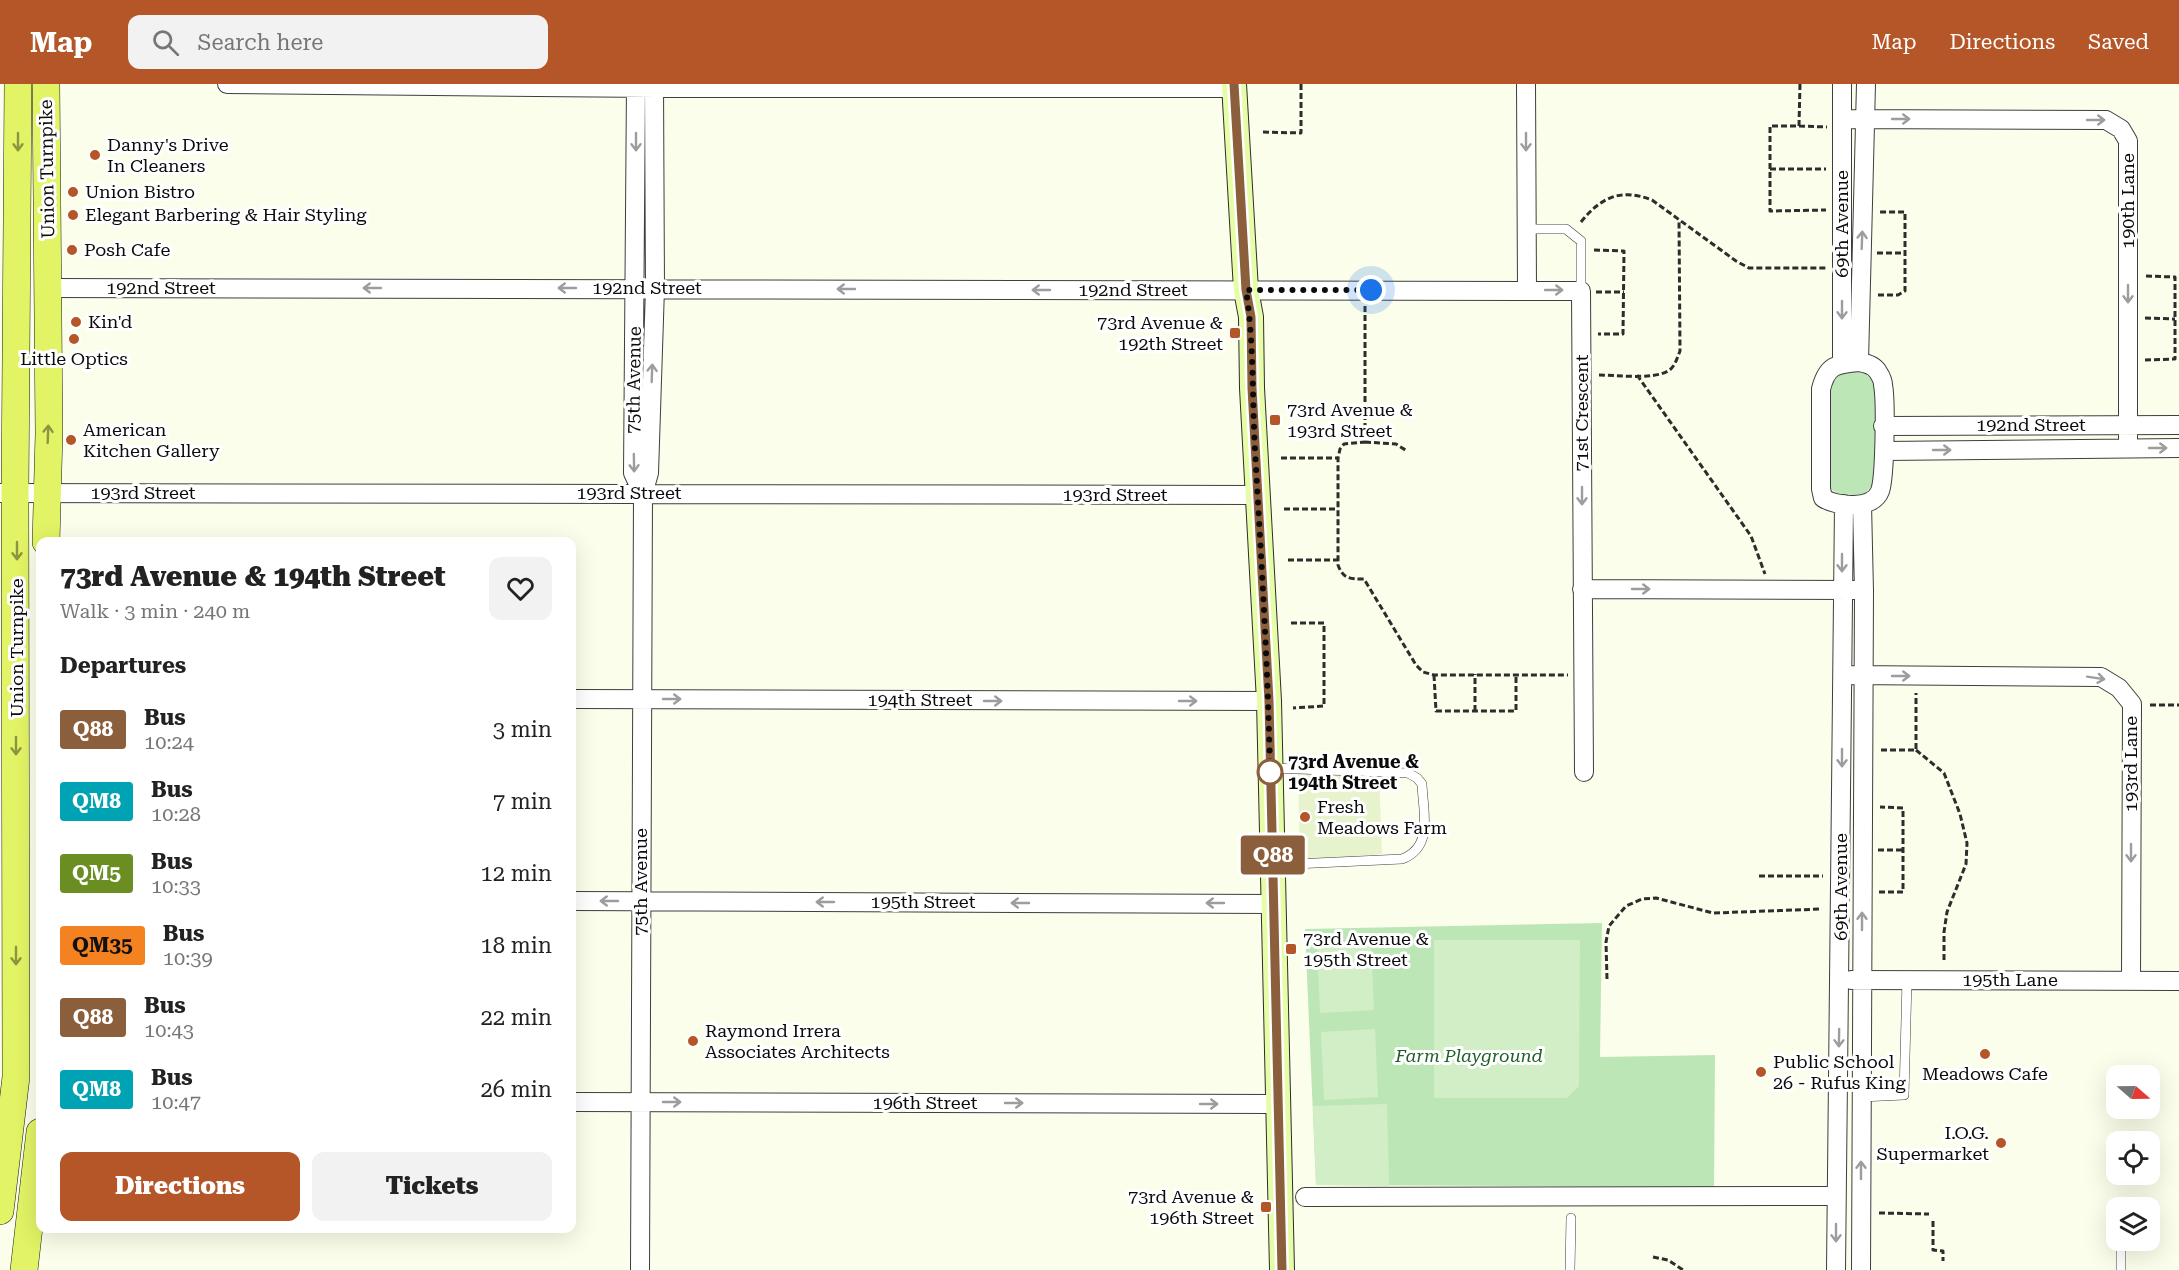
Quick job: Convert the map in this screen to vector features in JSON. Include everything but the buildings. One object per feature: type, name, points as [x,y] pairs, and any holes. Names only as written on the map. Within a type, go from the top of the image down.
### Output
[{"type":"main road","name":"Union Turnpike","points":[[0,1212],[16,1077],[8,493],[9,288],[17,84]]},
{"type":"main road","name":"Union Turnpike","points":[[45,84],[49,434],[46,537]]},
{"type":"main road","points":[[24,1270],[36,1166]]},
{"type":"street","points":[[0,86],[17,84]]},
{"type":"street","points":[[45,84],[60,84]]},
{"type":"street","points":[[227,84],[1234,86],[1246,290],[1251,317],[1252,388],[1269,701],[1282,1270]]},
{"type":"street","points":[[1526,84],[1527,290]]},
{"type":"street","name":"69th Avenue","points":[[1842,84],[1835,123],[1850,362]]},
{"type":"street","name":"69th Avenue","points":[[1850,362],[1866,119],[1866,84]]},
{"type":"street","name":"75th Avenue","points":[[643,494],[633,473],[635,288],[645,85]]},
{"type":"street","name":"75th Avenue","points":[[640,1270],[643,494],[649,473],[655,288],[645,85]]},
{"type":"street","name":"190th Lane","points":[[1835,123],[1866,119],[2106,120],[2121,129],[2128,141],[2128,448]]},
{"type":"street","name":"192nd Street","points":[[48,288],[1246,290]]},
{"type":"street","points":[[1246,290],[1588,291]]},
{"type":"street","name":"71st Crescent","points":[[1584,772],[1582,589],[1588,291]]},
{"type":"street","points":[[1850,362],[1869,364],[1878,370],[1883,384],[1883,426],[1884,451],[1880,492],[1874,501],[1853,504],[1832,503],[1823,498],[1821,489],[1821,389],[1823,379],[1831,368],[1850,362]]},
{"type":"street","name":"192nd Street","points":[[1883,426],[2179,425]]},
{"type":"street","name":"192nd Street","points":[[1884,451],[2179,448]]},
{"type":"street","name":"193rd Street","points":[[8,493],[1258,495]]},
{"type":"street","name":"69th Avenue","points":[[1836,1270],[1842,590],[1853,504]]},
{"type":"street","name":"69th Avenue","points":[[1853,504],[1864,591],[1861,1270]]},
{"type":"street","points":[[1582,589],[1864,591]]},
{"type":"street","name":"193rd Lane","points":[[1843,675],[2101,677],[2119,688],[2132,704],[2131,980]]},
{"type":"street","name":"194th Street","points":[[576,699],[1269,701]]},
{"type":"street","name":"195th Street","points":[[576,901],[1274,904]]},
{"type":"street","name":"195th Lane","points":[[1840,980],[2179,981]]},
{"type":"street","name":"196th Street","points":[[576,1102],[1279,1104]]},
{"type":"street","points":[[1305,1197],[1836,1196]]},
{"type":"lane","points":[[1526,229],[1566,229],[1581,241],[1588,291]]},
{"type":"lane","points":[[1270,767],[1408,773],[1422,784],[1424,836],[1420,848],[1414,855],[1402,859],[1273,865]]},
{"type":"lane","points":[[1861,1096],[1904,1095],[1907,980]]},
{"type":"lane","points":[[1570,1270],[1571,1218]]},
{"type":"lane","points":[[2121,1251],[2121,1270]]},
{"type":"path","points":[[1263,132],[1301,133],[1301,84]]},
{"type":"path","points":[[1799,126],[1800,84]]},
{"type":"path","points":[[1827,210],[1770,211],[1770,126],[1835,123]]},
{"type":"path","points":[[1770,169],[1827,168]]},
{"type":"path","points":[[1581,222],[1592,209],[1607,198],[1637,194],[1652,200],[1749,268],[1826,268]]},
{"type":"path","points":[[1876,295],[1898,294],[1905,291],[1905,212],[1877,212]]},
{"type":"path","points":[[1595,375],[1652,376],[1667,371],[1676,363],[1680,351],[1679,220]]},
{"type":"path","points":[[1594,250],[1624,251],[1623,334],[1595,334]]},
{"type":"path","points":[[1876,253],[1905,253]]},
{"type":"path","points":[[2145,276],[2175,277],[2175,358],[2145,360]]},
{"type":"path","points":[[1588,291],[1624,292]]},
{"type":"path","points":[[1365,304],[1365,442]]},
{"type":"path","points":[[2145,318],[2175,319]]},
{"type":"path","points":[[1636,375],[1751,536],[1767,577]]},
{"type":"path","points":[[1407,451],[1396,444],[1365,442],[1344,444],[1340,449],[1338,458],[1338,565],[1344,577],[1364,579],[1416,665],[1423,672],[1434,675],[1569,675]]},
{"type":"path","points":[[1281,458],[1338,458]]},
{"type":"path","points":[[1284,509],[1338,509]]},
{"type":"path","points":[[1288,560],[1338,560]]},
{"type":"path","points":[[1291,623],[1324,623],[1324,706],[1293,708]]},
{"type":"path","points":[[1475,674],[1475,711]]},
{"type":"path","points":[[1434,675],[1436,711],[1516,711],[1516,674]]},
{"type":"path","points":[[1916,689],[1916,750]]},
{"type":"path","points":[[2148,705],[2179,705]]},
{"type":"path","points":[[1876,750],[1916,750],[1944,773],[1966,836],[1966,864],[1947,912],[1944,962]]},
{"type":"path","points":[[1875,807],[1904,808],[1903,892],[1875,892]]},
{"type":"path","points":[[1875,850],[1904,850]]},
{"type":"path","points":[[1759,876],[1823,876]]},
{"type":"path","points":[[1607,979],[1606,942],[1609,926],[1626,906],[1642,899],[1656,898],[1713,913],[1822,909]]},
{"type":"path","points":[[1874,1213],[1929,1214]]},
{"type":"path","points":[[1933,1221],[1933,1250],[1943,1251],[1943,1261]]},
{"type":"path","points":[[1653,1257],[1668,1260],[1683,1270]]},
{"type":"green space","points":[[1841,372],[1864,372],[1876,384],[1875,481],[1863,497],[1843,497],[1831,489],[1831,385]]},
{"type":"green space","points":[[1298,773],[1379,774],[1382,854],[1300,861]]},
{"type":"green space","name":"Farm Playground","points":[[1602,923],[1600,1057],[1715,1055],[1714,1187],[1316,1185],[1305,929]]},
{"type":"green space","points":[[1434,940],[1580,940],[1579,1086],[1567,1098],[1434,1098]]},
{"type":"green space","points":[[1371,942],[1374,1010],[1320,1013],[1317,945]]},
{"type":"green space","points":[[1375,1029],[1378,1097],[1324,1100],[1321,1032]]},
{"type":"green space","points":[[1387,1104],[1389,1186],[1316,1185],[1313,1106]]},
{"type":"bus line","name":"Q88","points":[[1234,84],[1246,290],[1251,317],[1252,388],[1269,701],[1282,1270]]},
{"type":"place","name":"Danny's Drive In Cleaners","points":[[95,155]]},
{"type":"place","name":"Union Bistro","points":[[73,192]]},
{"type":"place","name":"Elegant Barbering & Hair Styling","points":[[73,215]]},
{"type":"place","name":"Posh Cafe","points":[[72,250]]},
{"type":"place","name":"Kin'd","points":[[76,322]]},
{"type":"place","name":"73rd Avenue & 192th Street","points":[[1235,333]]},
{"type":"place","name":"Little Optics","points":[[74,339]]},
{"type":"place","name":"73rd Avenue & 193rd Street","points":[[1275,420]]},
{"type":"place","name":"American Kitchen Gallery","points":[[71,440]]},
{"type":"place","name":"73rd Avenue & 194th Street","points":[[1270,772]]},
{"type":"place","name":"Fresh Meadows Farm","points":[[1305,817]]},
{"type":"place","name":"73rd Avenue & 195th Street","points":[[1291,949]]},
{"type":"place","name":"Raymond Irrera Associates Architects","points":[[693,1041]]},
{"type":"place","name":"Meadows Cafe","points":[[1985,1054]]},
{"type":"place","name":"Public School 26 - Rufus King","points":[[1761,1072]]},
{"type":"place","name":"I.O.G. Supermarket","points":[[2001,1143]]},
{"type":"place","name":"73rd Avenue & 196th Street","points":[[1266,1207]]},
{"type":"route","points":[[1270,772],[1269,701],[1252,388],[1251,317],[1246,290],[1371,290]]}]
